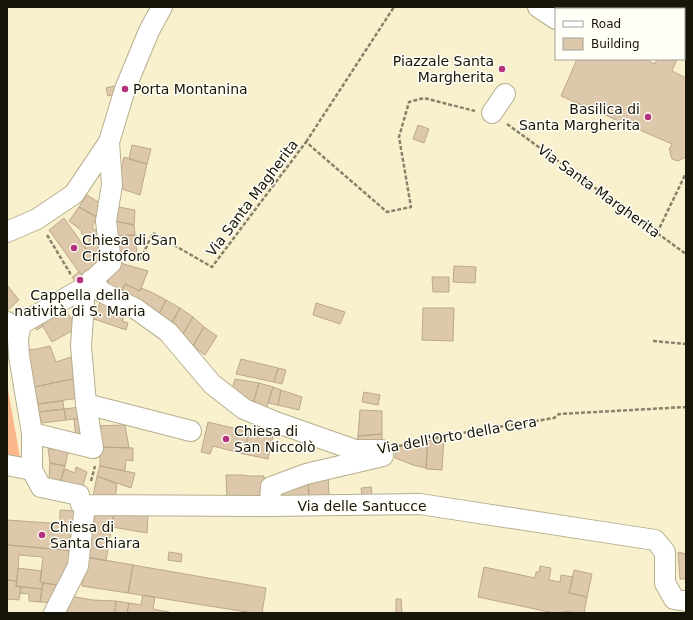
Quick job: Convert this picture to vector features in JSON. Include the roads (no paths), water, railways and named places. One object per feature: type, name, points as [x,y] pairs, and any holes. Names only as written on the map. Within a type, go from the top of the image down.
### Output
[{"type":"street","points":[[7,232],[37,219],[74,194],[108,142],[125,89],[149,31],[162,7]]},
{"type":"street","points":[[492,113],[505,94]]},
{"type":"street","points":[[12,347],[21,324],[88,284],[110,263],[106,221],[112,185],[108,142]]},
{"type":"street","points":[[32,433],[93,448],[86,404],[81,346],[88,284]]},
{"type":"street","name":"Via dell'Orto della Cera","points":[[88,284],[136,309],[168,332],[212,384],[244,409],[278,423],[355,450],[382,450],[383,456],[306,474],[271,487],[270,506]]},
{"type":"street","points":[[7,322],[12,328],[12,347],[19,356],[32,433],[32,470],[41,487],[79,495],[81,504],[85,505],[78,566],[54,613]]},
{"type":"street","points":[[86,404],[190,431]]},
{"type":"street","points":[[7,465],[32,470]]},
{"type":"street","name":"Via delle Santucce","points":[[85,505],[270,506],[420,504],[655,540],[665,552],[665,583],[674,599],[686,601]]},
{"type":"place","name":"Piazzale Santa Margherita","points":[[502,69]]},
{"type":"place","name":"Porta Montanina","points":[[125,89]]},
{"type":"place","name":"Basilica di Santa Margherita","points":[[648,117]]},
{"type":"place","name":"Chiesa di San Cristoforo","points":[[74,248]]},
{"type":"place","name":"Cappella della natività di S. Maria","points":[[80,280]]},
{"type":"place","name":"Chiesa di San Niccolò","points":[[226,439]]},
{"type":"place","name":"Chiesa di Santa Chiara","points":[[42,535]]}]
